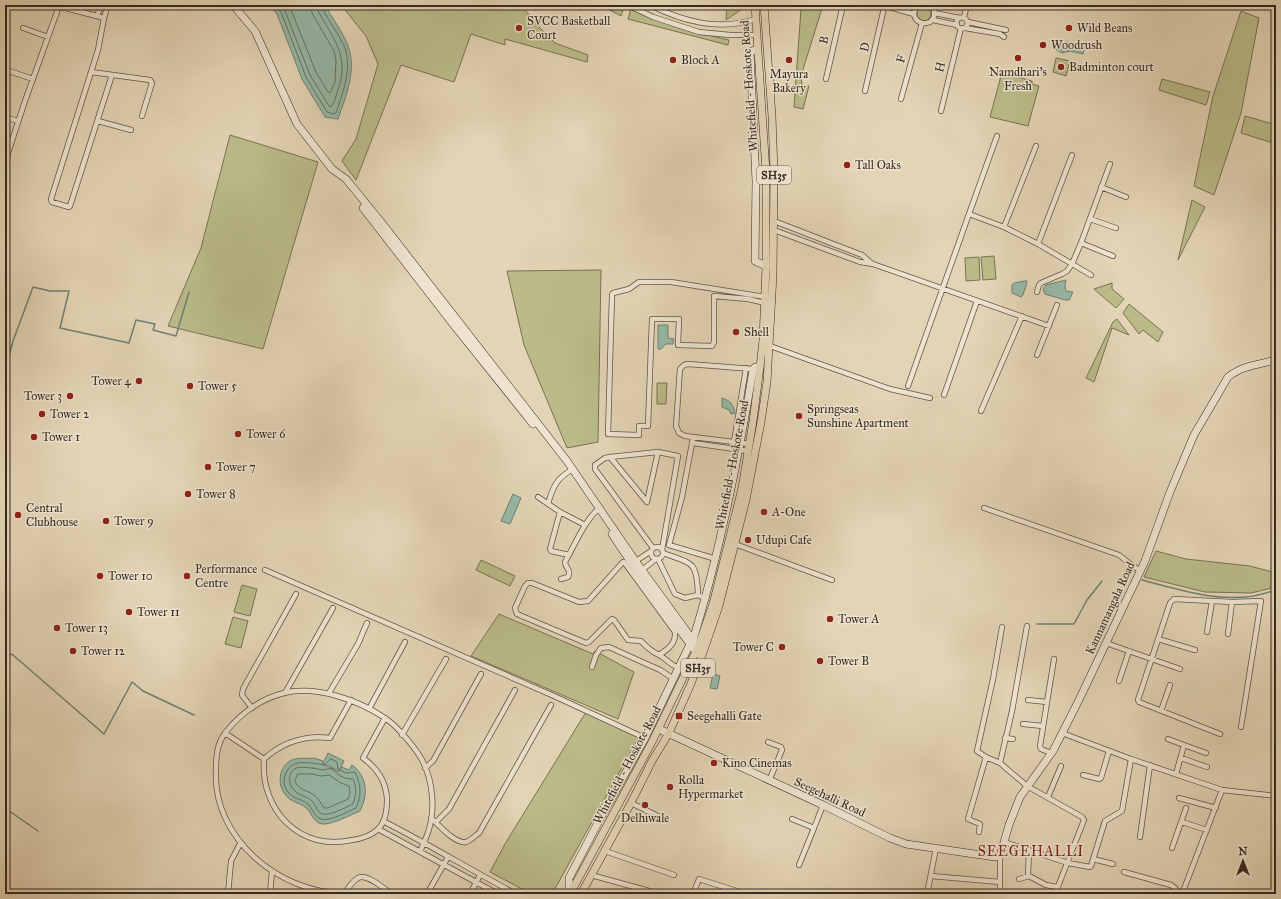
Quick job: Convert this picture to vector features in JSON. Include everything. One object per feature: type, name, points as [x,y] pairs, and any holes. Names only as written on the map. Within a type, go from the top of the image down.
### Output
[{"type":"main road","name":"Whitefield - Hoskote Road","points":[[581,894],[631,804],[652,761],[669,733],[690,686],[713,604],[742,488],[749,447],[753,368],[765,300],[766,266],[765,146],[755,5]]},
{"type":"main road","name":"Whitefield - Hoskote Road","points":[[570,894],[700,651],[719,606],[746,500],[761,422],[770,346],[774,230],[773,146],[764,5]]},
{"type":"main road","points":[[765,146],[773,146]]},
{"type":"street","points":[[97,16],[101,5]]},
{"type":"street","points":[[108,5],[98,50],[51,199],[52,202],[70,206],[112,75]]},
{"type":"street","points":[[233,5],[255,31],[297,124],[331,167],[342,177],[343,181],[453,324],[572,470],[598,509],[674,632],[675,640],[672,646],[659,655]]},
{"type":"street","points":[[628,5],[653,17],[699,32],[730,35],[757,35]]},
{"type":"street","points":[[650,5],[676,17],[720,25],[742,24],[756,19]]},
{"type":"street","name":"B","points":[[826,79],[843,5]]},
{"type":"street","points":[[903,5],[917,6],[914,14],[916,20],[922,24],[928,23],[932,20],[934,13],[933,8],[930,5]]},
{"type":"street","points":[[961,27],[967,25],[964,19],[967,5]]},
{"type":"street","points":[[886,6],[914,14]]},
{"type":"street","name":"D","points":[[865,91],[886,6]]},
{"type":"street","points":[[5,161],[58,9],[62,7],[104,18]]},
{"type":"street","points":[[934,13],[1006,30]]},
{"type":"street","points":[[961,27],[957,21],[964,19]]},
{"type":"street","points":[[932,20],[1000,34],[1004,37]]},
{"type":"street","name":"F","points":[[901,99],[922,24]]},
{"type":"street","name":"H","points":[[941,111],[961,27]]},
{"type":"street","points":[[23,28],[48,37]]},
{"type":"street","points":[[757,48],[750,52],[756,181],[755,261],[766,266]]},
{"type":"street","points":[[9,71],[33,79]]},
{"type":"street","points":[[91,72],[152,81],[142,116]]},
{"type":"street","points":[[5,117],[18,121]]},
{"type":"street","points":[[98,121],[131,130]]},
{"type":"street","points":[[908,386],[941,289],[997,136]]},
{"type":"street","points":[[1004,227],[1036,146]]},
{"type":"street","points":[[1038,244],[1072,155]]},
{"type":"street","points":[[1037,292],[1041,282],[1062,274],[1067,271],[1072,264],[1110,164]]},
{"type":"street","points":[[1101,187],[1126,197]]},
{"type":"street","points":[[969,214],[1004,227],[1038,244],[1091,275]]},
{"type":"street","points":[[1090,218],[1116,228]]},
{"type":"street","points":[[774,221],[862,255],[873,264]]},
{"type":"street","points":[[774,230],[860,262],[873,264],[1048,326]]},
{"type":"street","points":[[1081,243],[1113,256]]},
{"type":"street","points":[[638,282],[671,282],[765,300],[748,300],[714,296],[714,342],[712,346],[678,345],[679,319],[652,320],[648,426],[639,426],[639,435],[608,434],[613,293],[629,289],[638,282]]},
{"type":"street","points":[[944,395],[977,301]]},
{"type":"street","points":[[1037,355],[1057,305]]},
{"type":"street","points":[[981,411],[1022,316]]},
{"type":"street","points":[[770,346],[890,389],[930,398]]},
{"type":"street","name":"Kannamangala Road","points":[[1000,894],[1000,856],[1009,825],[1020,797],[1051,753],[1062,734],[1106,643],[1140,570],[1194,435],[1228,377],[1243,369],[1276,360]]},
{"type":"street","points":[[570,894],[569,878],[645,738],[692,642],[706,599],[716,559],[737,445],[753,368],[688,364],[681,366],[676,426],[681,435],[693,438],[737,445],[749,447]]},
{"type":"street","points":[[693,438],[682,498],[669,545],[716,559]]},
{"type":"street","points":[[693,443],[737,445]]},
{"type":"street","points":[[642,570],[657,559],[661,557],[663,551],[678,456],[658,452],[610,457],[605,458],[595,465],[595,469],[652,549],[651,555],[657,559],[675,594],[685,598],[698,595],[706,599]]},
{"type":"street","points":[[610,457],[647,502],[658,452]]},
{"type":"street","points":[[548,504],[558,479],[572,470]]},
{"type":"street","points":[[538,497],[560,512],[585,525]]},
{"type":"street","points":[[984,508],[1119,555],[1140,570]]},
{"type":"street","points":[[561,579],[566,578],[569,575],[569,570],[565,563],[585,525],[598,509]]},
{"type":"street","points":[[560,512],[550,550],[569,555]]},
{"type":"street","points":[[736,544],[832,580]]},
{"type":"street","points":[[679,668],[672,666],[659,655],[649,650],[641,641],[628,640],[612,619],[588,643],[517,614],[515,608],[525,586],[528,583],[532,583],[579,602],[588,601],[623,562],[629,561],[657,546],[663,551],[688,561],[695,568],[698,595]]},
{"type":"street","points":[[629,561],[700,651]]},
{"type":"street","points":[[629,561],[642,570],[692,642]]},
{"type":"street","points":[[266,570],[554,696],[645,738]]},
{"type":"street","points":[[252,708],[242,695],[243,689],[296,594]]},
{"type":"street","points":[[1220,734],[1139,702],[1138,700],[1172,600],[1232,602],[1259,600],[1262,602],[1241,727]]},
{"type":"street","points":[[1207,632],[1212,601]]},
{"type":"street","points":[[1228,634],[1232,602]]},
{"type":"street","points":[[285,693],[332,608]]},
{"type":"street","points":[[329,693],[358,644],[367,623]]},
{"type":"street","points":[[1000,763],[1012,710],[1027,626]]},
{"type":"street","points":[[1002,627],[993,679],[977,751],[1000,763],[1027,786],[1082,817],[1084,820],[1055,894]]},
{"type":"street","points":[[1158,639],[1195,650]]},
{"type":"street","points":[[369,709],[405,642]]},
{"type":"street","points":[[1106,643],[1180,669]]},
{"type":"street","points":[[592,667],[596,655],[601,648],[609,647],[660,670],[674,679]]},
{"type":"street","points":[[1119,681],[1129,651]]},
{"type":"street","points":[[402,735],[446,659]]},
{"type":"street","points":[[1051,753],[1040,747],[1054,659]]},
{"type":"street","points":[[425,768],[433,761],[481,674]]},
{"type":"street","points":[[1161,711],[1170,685]]},
{"type":"street","points":[[436,822],[449,809],[515,690]]},
{"type":"street","points":[[392,894],[368,878],[361,877],[357,879],[345,893],[311,891],[272,871],[256,860],[240,844],[221,810],[215,781],[219,741],[238,718],[258,703],[285,693],[306,691],[329,693],[351,700],[369,709],[385,718],[410,743],[424,764],[430,783],[432,818],[420,852]]},
{"type":"street","points":[[264,759],[276,749],[290,742],[310,738],[330,738],[351,700]]},
{"type":"street","points":[[1028,700],[1047,702]]},
{"type":"street","points":[[432,818],[460,842],[467,842],[480,833],[551,705]]},
{"type":"street","points":[[264,759],[264,782],[269,797],[281,816],[298,831],[319,840],[335,842],[358,839],[378,829],[383,821],[387,802],[384,783],[373,767],[363,758],[385,718]]},
{"type":"street","points":[[1023,724],[1043,726]]},
{"type":"street","name":"Seegehalli Road","points":[[659,729],[823,805],[890,838],[906,844],[995,857],[1000,856]]},
{"type":"street","points":[[225,733],[264,759]]},
{"type":"street","points":[[1062,734],[1222,790],[1276,796]]},
{"type":"street","points":[[1005,738],[1013,740]]},
{"type":"street","points":[[1168,739],[1206,753]]},
{"type":"street","points":[[768,742],[781,748],[782,750],[769,781]]},
{"type":"street","points":[[1176,774],[1184,745]]},
{"type":"street","points":[[1083,775],[1099,779],[1101,778],[1109,751]]},
{"type":"street","points":[[979,832],[980,824],[968,819],[986,757]]},
{"type":"street","points":[[1181,758],[1207,767]]},
{"type":"street","points":[[1004,842],[1068,863],[1088,867],[1091,866],[1105,821],[1122,811],[1131,759]]},
{"type":"street","points":[[1048,797],[1062,766]]},
{"type":"street","points":[[1140,837],[1150,766]]},
{"type":"street","points":[[1124,872],[1171,884],[1180,894],[1222,790]]},
{"type":"street","points":[[1179,798],[1216,808]]},
{"type":"street","points":[[631,804],[664,819]]},
{"type":"street","points":[[799,864],[823,805]]},
{"type":"street","points":[[1172,848],[1186,808]]},
{"type":"street","points":[[792,819],[814,828]]},
{"type":"street","points":[[383,821],[424,842],[448,857],[516,894]]},
{"type":"street","points":[[1182,822],[1207,830]]},
{"type":"street","points":[[378,829],[498,894]]},
{"type":"street","points":[[228,894],[231,861],[240,844]]},
{"type":"street","points":[[927,894],[936,848]]},
{"type":"street","points":[[1028,876],[1029,850]]},
{"type":"street","points":[[605,851],[674,875]]},
{"type":"street","points":[[427,894],[448,857]]},
{"type":"street","points":[[1093,859],[1113,864]]},
{"type":"street","points":[[270,894],[272,871]]},
{"type":"street","points":[[470,894],[480,875]]},
{"type":"street","points":[[591,875],[660,894]]},
{"type":"street","points":[[931,876],[1000,882]]},
{"type":"street","points":[[1019,879],[1028,876],[1046,885],[1057,888]]},
{"type":"street","points":[[693,894],[699,879],[746,894]]},
{"type":"green space","points":[[341,5],[521,5],[539,27],[555,43],[588,55],[587,62],[505,39],[505,45],[471,34],[454,82],[401,65],[356,180],[342,161],[356,139],[378,64],[366,36]]},
{"type":"green space","points":[[600,5],[622,5],[624,7],[621,16]]},
{"type":"green space","points":[[727,5],[742,5],[742,9],[726,20]]},
{"type":"green space","points":[[787,5],[823,5],[801,76],[802,85],[809,86],[803,109],[794,107],[801,9]]},
{"type":"green space","points":[[921,7],[927,7],[931,11],[931,17],[927,21],[921,21],[917,17],[917,11]]},
{"type":"green space","points":[[631,8],[686,30],[729,40],[728,45],[628,19]]},
{"type":"green space","points":[[1241,11],[1259,18],[1241,113],[1214,195],[1194,186],[1213,96]]},
{"type":"green space","name":"Badminton court","points":[[1056,58],[1070,61],[1066,76],[1053,72]]},
{"type":"green space","points":[[1002,72],[1032,81],[1032,84],[1039,86],[1028,126],[990,117]]},
{"type":"green space","points":[[1162,79],[1210,92],[1206,105],[1159,90]]},
{"type":"green space","points":[[1245,116],[1276,125],[1276,144],[1241,133]]},
{"type":"green space","points":[[230,135],[318,162],[263,349],[168,326],[201,248]]},
{"type":"green space","points":[[1192,200],[1205,207],[1178,260]]},
{"type":"green space","points":[[994,256],[996,279],[983,280],[981,257]]},
{"type":"green space","points":[[979,257],[980,280],[966,281],[965,258]]},
{"type":"green space","points":[[601,270],[598,442],[567,448],[524,345],[507,271]]},
{"type":"green space","points":[[1112,283],[1112,289],[1124,299],[1116,308],[1094,289]]},
{"type":"green space","points":[[1129,304],[1163,332],[1158,342],[1143,330],[1139,334],[1123,313]]},
{"type":"green space","points":[[1117,319],[1129,335],[1112,328],[1094,382],[1086,378],[1113,322]]},
{"type":"green space","points":[[657,383],[667,383],[666,404],[657,404]]},
{"type":"green space","points":[[1156,551],[1186,559],[1250,566],[1276,573],[1276,587],[1251,593],[1205,592],[1144,577]]},
{"type":"green space","points":[[481,560],[515,576],[510,586],[476,570]]},
{"type":"green space","points":[[242,585],[257,589],[250,616],[234,612]]},
{"type":"green space","points":[[499,614],[593,654],[595,651],[634,672],[618,719],[471,656]]},
{"type":"green space","points":[[233,617],[248,621],[241,648],[225,644]]},
{"type":"green space","points":[[586,712],[639,737],[552,894],[531,894],[490,872],[505,844]]},
{"type":"water","points":[[269,5],[325,5],[348,46],[350,55],[351,74],[338,119],[325,117],[302,79],[277,14]]},
{"type":"water","points":[[1066,42],[1085,46],[1083,54],[1070,51],[1062,53],[1055,49],[1061,43]]},
{"type":"water","points":[[1066,280],[1066,291],[1073,292],[1069,300],[1045,294],[1043,289],[1046,285]]},
{"type":"water","points":[[1027,281],[1027,283],[1021,297],[1012,293],[1012,285],[1014,283]]},
{"type":"water","points":[[658,325],[668,325],[668,338],[674,339],[673,344],[666,344],[661,349],[658,349]]},
{"type":"water","points":[[722,398],[731,403],[735,413],[731,414],[729,410],[722,407]]},
{"type":"water","points":[[513,494],[521,498],[510,524],[501,521]]},
{"type":"water","points":[[713,674],[720,676],[717,689],[710,688]]},
{"type":"water","points":[[328,753],[344,761],[339,771],[323,763]]},
{"type":"water","points":[[314,758],[323,761],[322,764],[338,772],[342,767],[349,770],[352,765],[358,771],[363,778],[365,787],[364,799],[360,811],[336,821],[322,824],[314,819],[305,807],[287,797],[282,790],[280,781],[283,767],[292,760]]},
{"type":"waterway","points":[[5,372],[13,341],[33,287],[50,291],[69,291],[60,328],[129,343],[136,320],[155,324],[153,330],[176,336],[189,292]]},
{"type":"waterway","points":[[1142,580],[1193,593],[1219,597],[1246,597],[1276,590]]},
{"type":"waterway","points":[[1037,624],[1074,624],[1087,600],[1102,581]]},
{"type":"waterway","points":[[5,652],[13,655],[104,734],[132,682],[143,691],[194,715]]},
{"type":"waterway","points":[[5,808],[38,831]]},
{"type":"place","name":"SVCC Basketball Court","points":[[519,28]]},
{"type":"place","name":"Wild Beans","points":[[1069,28]]},
{"type":"place","name":"Woodrush","points":[[1043,45]]},
{"type":"place","name":"Namdhari's Fresh","points":[[1018,58]]},
{"type":"place","name":"Block A","points":[[673,60]]},
{"type":"place","name":"Mayura Bakery","points":[[789,60]]},
{"type":"place","name":"Badminton court","points":[[1061,67]]},
{"type":"place","name":"Tall Oaks","points":[[847,165]]},
{"type":"place","name":"Shell","points":[[736,332]]},
{"type":"place","name":"Tower 4","points":[[139,381]]},
{"type":"place","name":"Tower 5","points":[[190,386]]},
{"type":"place","name":"Tower 3","points":[[70,396]]},
{"type":"place","name":"Tower 2","points":[[42,414]]},
{"type":"place","name":"Springseas Sunshine Apartment","points":[[799,416]]},
{"type":"place","name":"Tower 6","points":[[238,434]]},
{"type":"place","name":"Tower 1","points":[[34,437]]},
{"type":"place","name":"Tower 7","points":[[208,467]]},
{"type":"place","name":"Tower 8","points":[[188,494]]},
{"type":"place","name":"A-One","points":[[764,512]]},
{"type":"place","name":"Central Clubhouse","points":[[18,515]]},
{"type":"place","name":"Tower 9","points":[[106,521]]},
{"type":"place","name":"Udupi Cafe","points":[[748,540]]},
{"type":"place","name":"Tower 10","points":[[100,576]]},
{"type":"place","name":"Performance Centre","points":[[187,576]]},
{"type":"place","name":"Tower 11","points":[[129,612]]},
{"type":"place","name":"Tower A","points":[[830,619]]},
{"type":"place","name":"Tower 13","points":[[57,628]]},
{"type":"place","name":"Tower C","points":[[782,647]]},
{"type":"place","name":"Tower 12","points":[[73,651]]},
{"type":"place","name":"Tower B","points":[[820,661]]},
{"type":"place","name":"Seegehalli Gate","points":[[679,716]]},
{"type":"place","name":"Kino Cinemas","points":[[714,763]]},
{"type":"place","name":"Rolla Hypermarket","points":[[670,787]]},
{"type":"place","name":"Delhiwale","points":[[645,805]]},
{"type":"district","name":"SEEGEHALLI","points":[[1031,851]]}]
